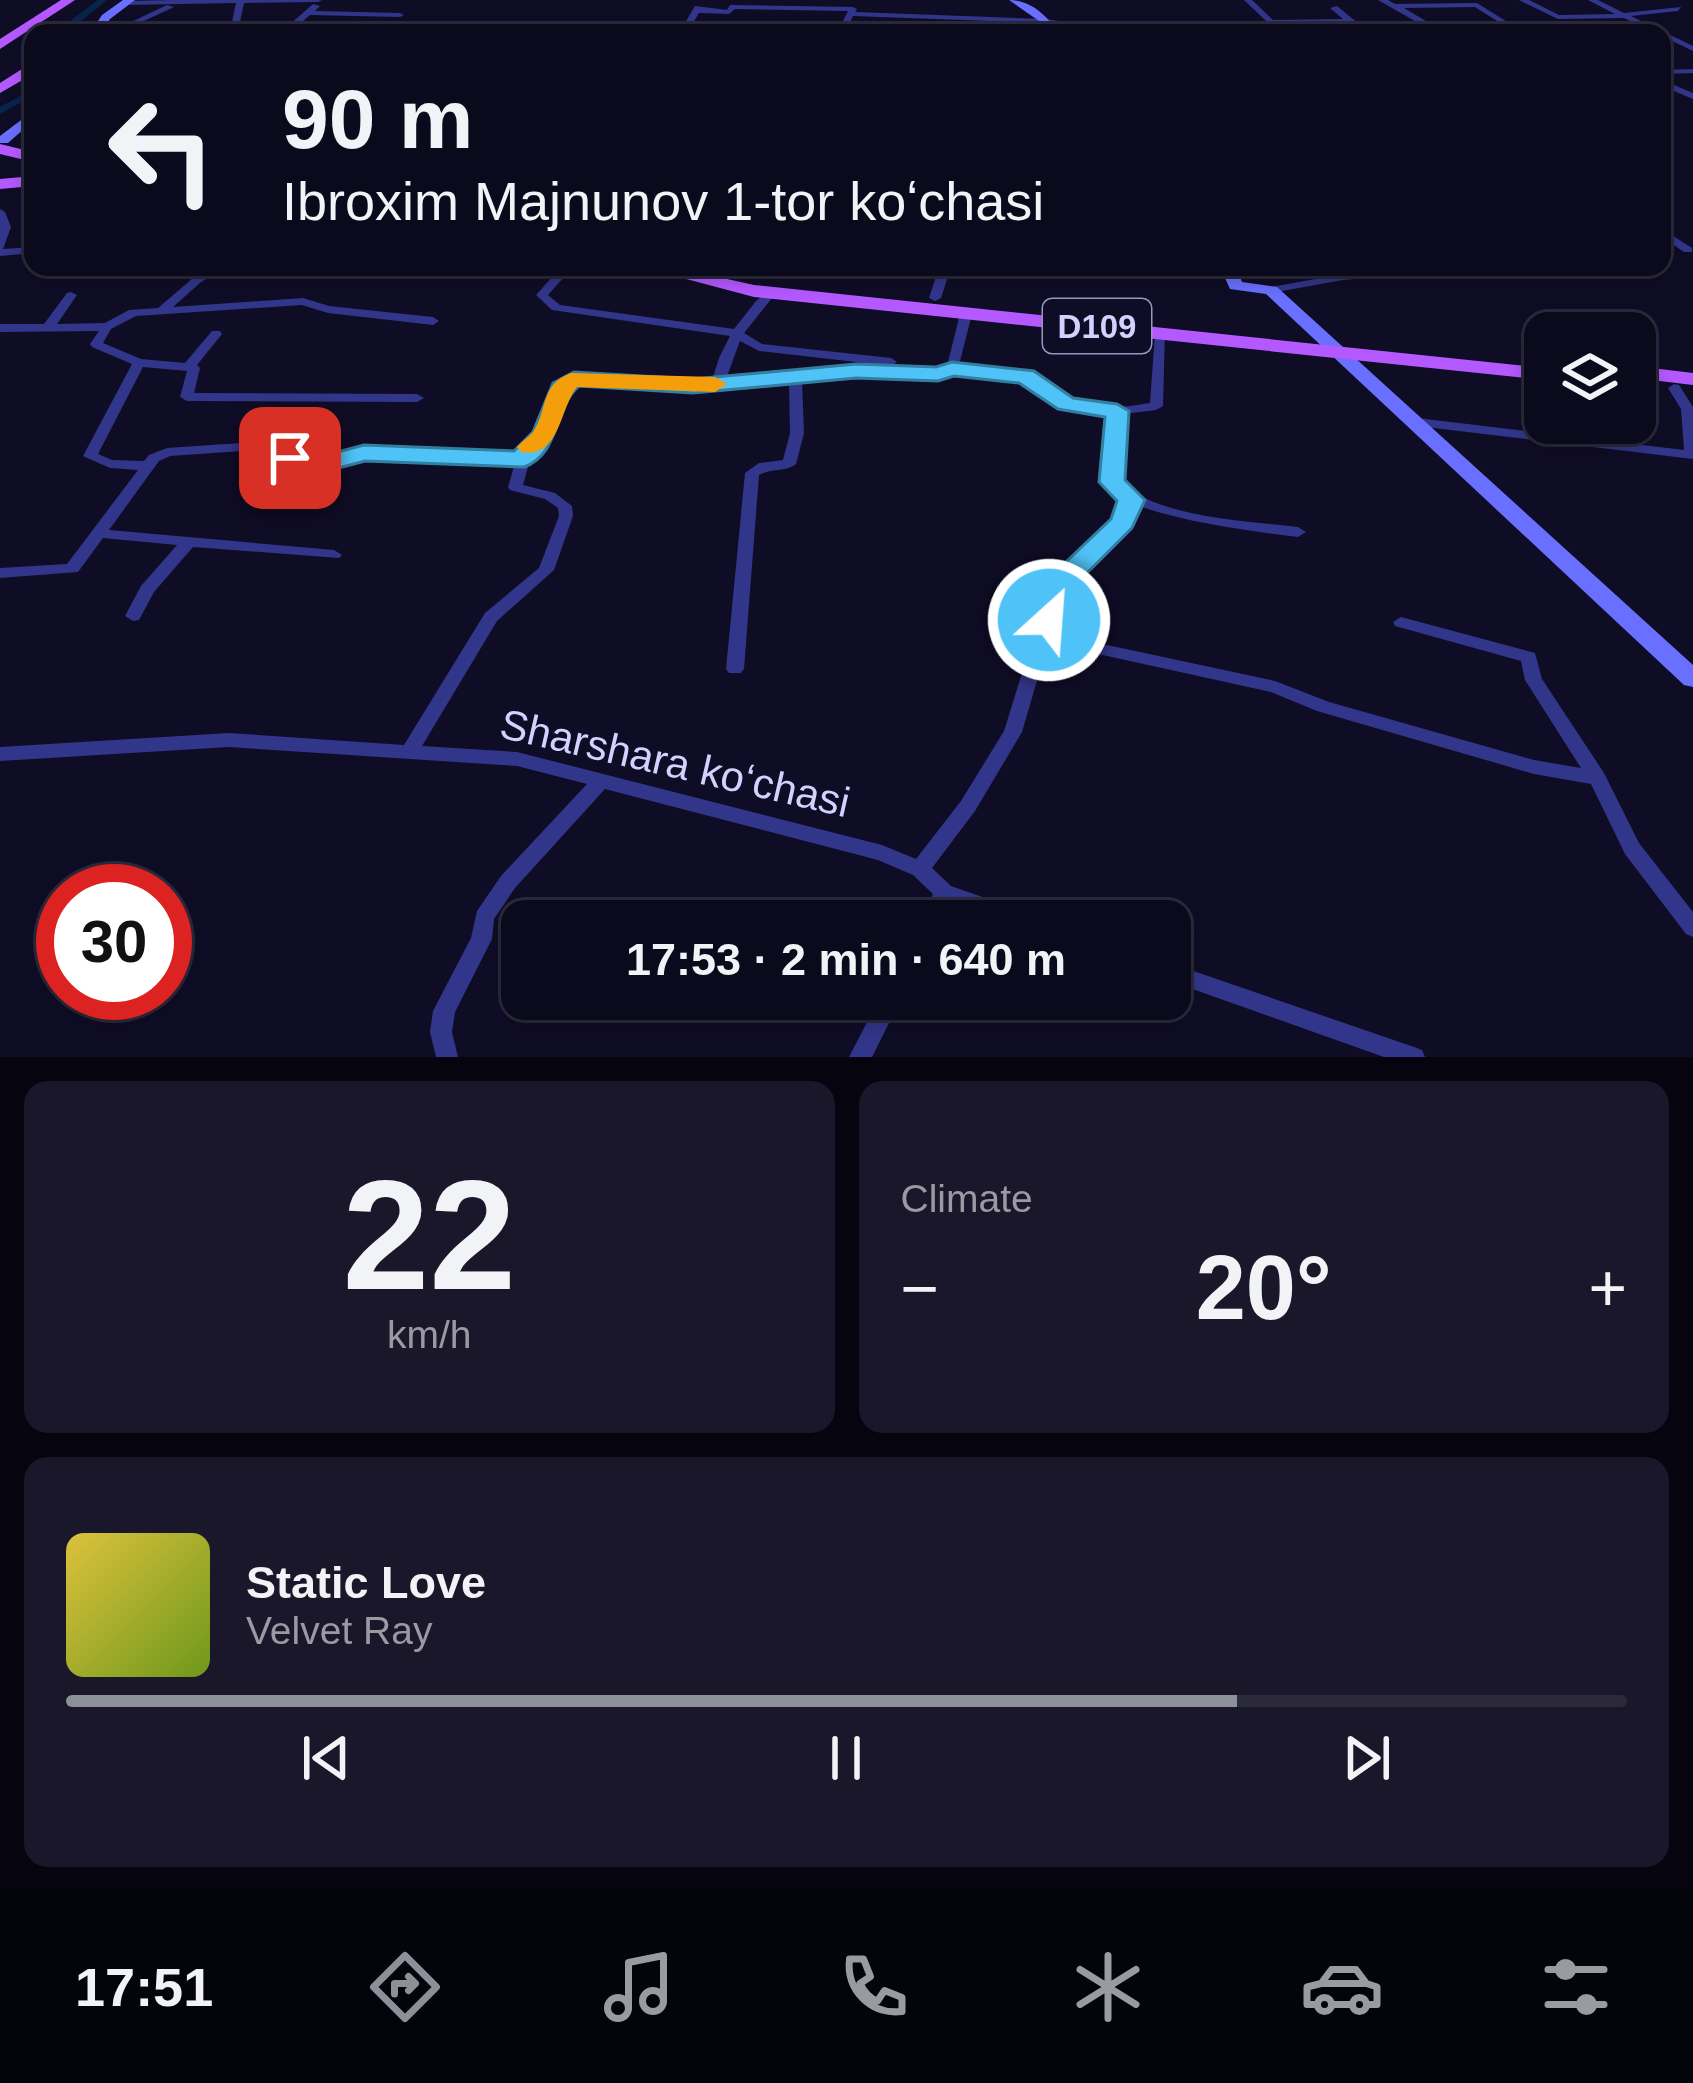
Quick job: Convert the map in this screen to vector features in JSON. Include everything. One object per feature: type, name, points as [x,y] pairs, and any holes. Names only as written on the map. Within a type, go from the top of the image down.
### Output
[{"type":"main road","points":[[0,27],[69,0]]},
{"type":"main road","points":[[25,24],[52,6]]},
{"type":"main road","points":[[0,80],[16,68],[7,64]]},
{"type":"main road","name":"D109","points":[[693,276],[770,292],[966,314],[1524,361]]},
{"type":"main road","name":"D109","points":[[771,276],[1524,371]]},
{"type":"main road","points":[[1656,378],[1686,386]]},
{"type":"main road","points":[[1656,385],[1686,386]]},
{"type":"street","points":[[1014,0],[1048,24]]},
{"type":"street","points":[[1248,0],[1272,22],[1350,20]]},
{"type":"street","points":[[1382,0],[1426,24]]},
{"type":"street","points":[[1522,0],[1558,17],[1678,9]]},
{"type":"street","points":[[1592,0],[1644,24]]},
{"type":"street","points":[[104,24],[127,2],[318,2]]},
{"type":"street","points":[[295,24],[318,2]]},
{"type":"street","points":[[689,24],[698,10],[729,11],[735,3],[852,9],[847,24]]},
{"type":"street","points":[[132,24],[178,4]]},
{"type":"street","points":[[1394,6],[1478,5],[1507,24]]},
{"type":"street","points":[[1334,8],[1355,24]]},
{"type":"street","points":[[309,13],[400,15]]},
{"type":"street","points":[[852,14],[1067,24]]},
{"type":"street","points":[[1,143],[24,123]]},
{"type":"street","points":[[0,212],[6,227],[0,250]]},
{"type":"street","points":[[161,311],[204,276]]},
{"type":"street","points":[[558,276],[544,290],[549,305],[736,333],[759,347],[1025,376],[1066,404],[1117,411],[1156,406],[1161,333]]},
{"type":"street","points":[[935,298],[942,276]]},
{"type":"street","points":[[1232,276],[1237,286],[1271,290],[1361,276]]},
{"type":"street","points":[[1271,290],[1693,679]]},
{"type":"street","points":[[718,384],[724,355],[736,333],[770,292]]},
{"type":"street","points":[[49,326],[71,295]]},
{"type":"street","points":[[417,398],[187,397],[196,371],[190,366],[139,363],[95,344],[107,327],[133,313],[303,301],[328,309],[433,321]]},
{"type":"street","points":[[952,369],[966,314]]},
{"type":"street","points":[[0,328],[107,327]]},
{"type":"street","points":[[190,366],[216,334]]},
{"type":"street","points":[[139,363],[90,457],[110,464],[150,466]]},
{"type":"street","points":[[409,752],[491,617],[546,570],[566,510],[560,501],[514,487],[528,448],[544,436],[554,402],[571,380],[660,386],[856,371],[938,374],[952,369]]},
{"type":"street","points":[[735,669],[752,476],[757,468],[789,464],[797,433],[795,378]]},
{"type":"street","points":[[1417,422],[1692,455],[1686,386]]},
{"type":"street","points":[[1117,411],[1112,482],[1131,500],[1298,532]]},
{"type":"street","points":[[0,573],[72,569],[157,455],[167,452],[281,444],[292,445],[290,458],[297,462],[335,461],[364,453],[524,459]]},
{"type":"street","points":[[920,869],[1013,732],[1058,586],[1123,522],[1131,500]]},
{"type":"street","points":[[98,533],[334,555]]},
{"type":"street","points":[[134,616],[147,590],[190,540]]},
{"type":"street","points":[[1401,622],[1529,657],[1534,680],[1597,778],[1632,848],[1693,928]]},
{"type":"street","points":[[1046,637],[1275,687],[1323,707],[1534,766],[1597,778]]},
{"type":"street","name":"Sharshara koʻchasi","points":[[0,754],[229,740],[517,760],[860,846],[920,869],[944,892],[967,900]]},
{"type":"street","points":[[447,1057],[441,1032],[444,1011],[481,939],[484,917],[508,882],[601,782]]},
{"type":"street","points":[[940,900],[944,892]]},
{"type":"street","points":[[1191,979],[1414,1057]]},
{"type":"street","points":[[860,1057],[879,1020]]},
{"type":"waterway","points":[[73,24],[103,0]]},
{"type":"waterway","points":[[0,111],[24,97]]},
{"type":"slow traffic","points":[[529,447],[544,436],[554,402],[571,380],[715,384]]},
{"type":"route","points":[[290,458],[335,461],[364,453],[524,459],[528,448],[544,436],[561,388],[574,379],[693,386],[856,371],[938,374],[952,369],[1025,376],[1066,404],[1117,411],[1118,450],[1112,482],[1115,490],[1131,500],[1132,508],[1058,586],[1049,620]]}]
